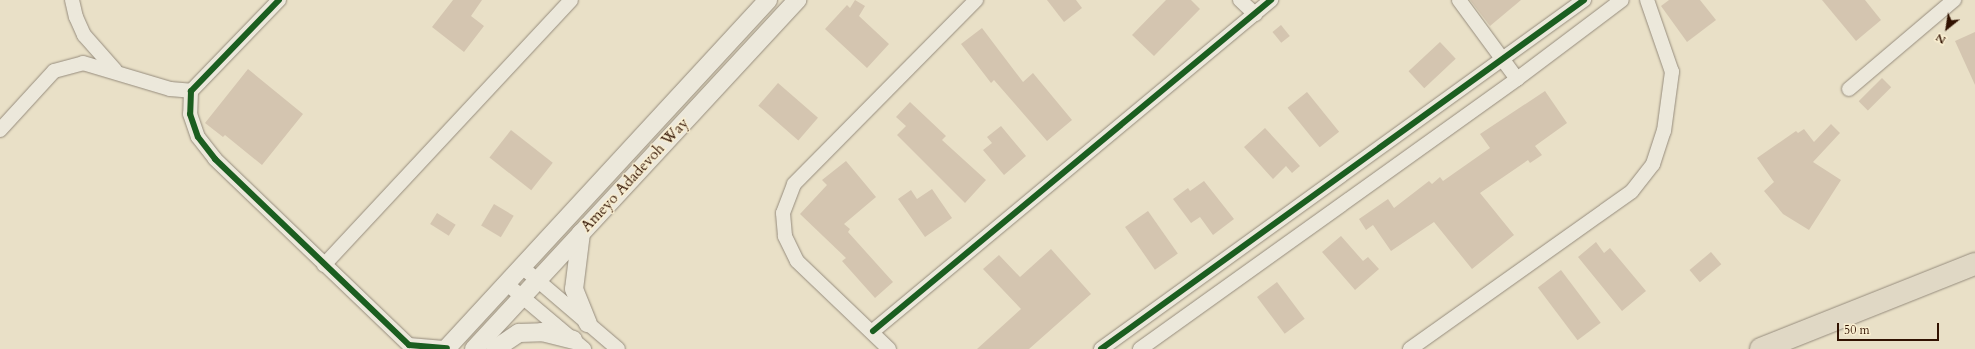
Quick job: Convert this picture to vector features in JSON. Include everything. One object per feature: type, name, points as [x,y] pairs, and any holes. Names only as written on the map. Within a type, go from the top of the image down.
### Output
[{"type":"main road","points":[[1762,349],[1975,264]]},
{"type":"street","points":[[72,0],[76,17],[84,35],[115,70]]},
{"type":"street","points":[[279,0],[191,91],[190,114],[198,138],[215,159],[409,347],[447,349]]},
{"type":"street","points":[[324,265],[571,0]]},
{"type":"street","name":"Ameyo Adadevoh Way","points":[[447,349],[768,0]]},
{"type":"street","name":"Ameyo Adadevoh Way","points":[[474,349],[797,0]]},
{"type":"street","points":[[889,349],[873,331],[797,261],[785,236],[783,213],[794,184],[976,0]]},
{"type":"street","points":[[1240,0],[1255,14]]},
{"type":"street","points":[[873,331],[1271,0]]},
{"type":"street","points":[[1458,0],[1517,79]]},
{"type":"street","points":[[1101,349],[1504,61],[1584,0]]},
{"type":"street","points":[[1135,324],[1147,347],[1517,79],[1622,0]]},
{"type":"street","points":[[1410,349],[1632,191],[1653,164],[1664,131],[1672,72],[1647,0]]},
{"type":"street","points":[[1849,89],[1954,0]]},
{"type":"street","points":[[0,130],[54,71],[83,62],[115,70],[170,89],[191,91]]},
{"type":"street","points":[[581,233],[574,289],[588,323]]},
{"type":"street","points":[[522,267],[618,349]]},
{"type":"street","points":[[507,284],[579,345]]},
{"type":"street","points":[[495,349],[519,333],[542,332],[579,345]]},
{"type":"building","points":[[453,0],[482,0],[471,16],[484,26],[464,52],[432,27]]},
{"type":"building","points":[[855,0],[865,6],[859,16],[889,44],[867,68],[825,29],[847,5],[850,8]]},
{"type":"building","points":[[1047,0],[1076,0],[1082,8],[1064,22]]},
{"type":"building","points":[[1166,0],[1191,0],[1200,9],[1154,56],[1132,35]]},
{"type":"building","points":[[1470,0],[1521,0],[1490,26]]},
{"type":"building","points":[[1669,0],[1700,0],[1716,20],[1687,42],[1661,6]]},
{"type":"building","points":[[1822,0],[1865,0],[1881,20],[1856,41]]},
{"type":"building","points":[[1281,25],[1290,36],[1281,43],[1272,32]]},
{"type":"building","points":[[982,28],[1023,82],[1033,73],[1072,120],[1047,141],[994,80],[991,83],[961,44]]},
{"type":"building","points":[[1975,32],[1975,85],[1955,41]]},
{"type":"building","points":[[1440,42],[1456,59],[1424,88],[1409,71]]},
{"type":"building","points":[[248,69],[303,114],[262,165],[225,135],[223,137],[205,123]]},
{"type":"building","points":[[1882,78],[1891,87],[1868,111],[1859,101]]},
{"type":"building","points":[[778,83],[818,118],[798,140],[758,106]]},
{"type":"building","points":[[1545,91],[1567,123],[1535,146],[1542,155],[1530,163],[1528,160],[1480,193],[1514,235],[1472,269],[1434,222],[1391,251],[1373,225],[1366,230],[1359,219],[1388,199],[1394,208],[1429,181],[1432,184],[1440,177],[1443,181],[1490,148],[1480,134]]},
{"type":"building","points":[[1307,92],[1339,132],[1320,147],[1288,108]]},
{"type":"building","points":[[910,102],[946,136],[942,140],[986,180],[965,203],[897,135],[906,126],[896,117]]},
{"type":"building","points":[[1831,124],[1840,133],[1813,162],[1841,180],[1809,230],[1783,214],[1764,191],[1774,182],[1757,158],[1796,131],[1798,133],[1804,129],[1814,142]]},
{"type":"building","points":[[1001,126],[1026,156],[1004,175],[983,150],[992,143],[987,137]]},
{"type":"building","points":[[1265,128],[1300,166],[1292,173],[1286,166],[1273,179],[1244,147]]},
{"type":"building","points":[[511,130],[553,163],[531,190],[489,158]]},
{"type":"building","points":[[846,161],[876,197],[844,224],[850,229],[848,232],[893,282],[875,298],[842,261],[846,258],[800,214],[827,185],[822,180]]},
{"type":"building","points":[[1204,181],[1234,219],[1213,235],[1200,217],[1191,223],[1173,199],[1188,188],[1190,191]]},
{"type":"building","points":[[932,189],[952,218],[925,237],[898,199],[911,190],[917,199]]},
{"type":"building","points":[[494,204],[514,216],[501,237],[481,225]]},
{"type":"building","points":[[1148,211],[1178,254],[1155,270],[1125,227]]},
{"type":"building","points":[[437,213],[456,225],[449,236],[430,224]]},
{"type":"building","points":[[1341,236],[1363,261],[1368,257],[1379,269],[1355,290],[1322,252]]},
{"type":"building","points":[[1596,242],[1604,253],[1610,248],[1646,291],[1622,311],[1578,257]]},
{"type":"building","points":[[1051,249],[1091,294],[1029,349],[977,349],[1021,309],[983,269],[999,255],[1020,277]]},
{"type":"building","points":[[1711,252],[1721,264],[1700,282],[1690,270]]},
{"type":"building","points":[[1561,270],[1601,323],[1578,340],[1538,287]]},
{"type":"building","points":[[1277,282],[1305,319],[1285,334],[1257,297]]},
{"type":"cycle path","points":[[279,0],[191,91],[190,114],[198,137],[215,159],[409,345],[447,348]]},
{"type":"cycle path","points":[[873,331],[1271,0]]},
{"type":"cycle path","points":[[1101,349],[1584,0]]}]
